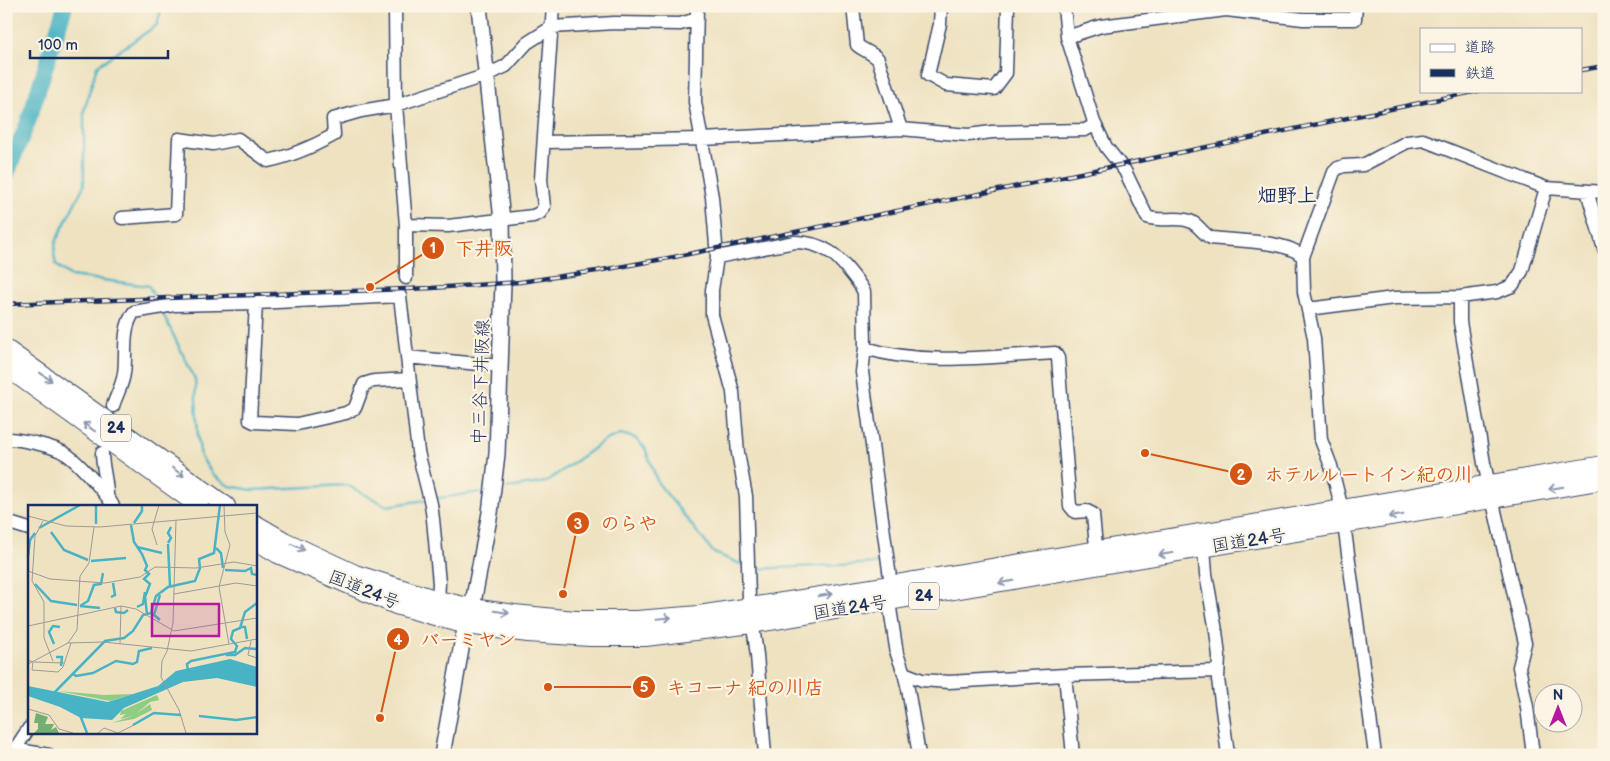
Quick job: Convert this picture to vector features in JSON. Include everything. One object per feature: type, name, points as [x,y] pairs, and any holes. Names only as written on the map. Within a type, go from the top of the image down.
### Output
[{"type":"highway","name":"24","points":[[6,349],[225,505]]},
{"type":"highway","name":"24","points":[[6,367],[198,505]]},
{"type":"highway","name":"国道24号","points":[[1490,492],[1604,465]]},
{"type":"highway","name":"国道24号","points":[[256,541],[278,554],[396,604],[467,625],[528,633],[590,637],[645,637],[752,616],[1490,492],[1604,480]]},
{"type":"highway","name":"国道24号","points":[[1097,558],[1204,548],[1343,517]]},
{"type":"highway","name":"国道24号","points":[[256,525],[355,574],[438,600],[472,608],[575,620],[637,620],[699,615],[752,616]]},
{"type":"main road","name":"中三谷下井阪線","points":[[442,755],[463,638],[472,608],[494,484],[497,454],[503,283],[502,220],[479,6]]},
{"type":"street","points":[[395,6],[396,105],[406,225],[406,278]]},
{"type":"street","points":[[406,225],[448,226],[533,216],[544,207],[541,179],[553,6]]},
{"type":"street","points":[[697,6],[695,102],[712,197],[717,257],[712,290],[712,315],[733,392],[738,453],[746,496],[748,598],[758,655],[765,755]]},
{"type":"street","points":[[853,6],[857,45],[864,51],[872,53],[878,59],[901,129]]},
{"type":"street","points":[[941,6],[940,24],[928,75],[946,85],[994,88],[1006,73],[1008,6]]},
{"type":"street","points":[[1064,6],[1067,37],[1094,122],[1106,147],[1126,171],[1147,217],[1155,220],[1185,220],[1193,222],[1199,227],[1203,235],[1211,238],[1275,245],[1294,250],[1303,257]]},
{"type":"street","points":[[1067,37],[1101,26],[1226,10],[1302,18],[1355,19],[1356,6]]},
{"type":"street","points":[[122,218],[176,214],[179,139],[213,144],[238,140],[268,161],[289,156],[312,147],[334,135],[333,119],[361,111],[396,105],[487,75],[506,66],[527,43],[552,27],[614,23],[680,24],[697,20]]},
{"type":"street","points":[[545,142],[702,139],[901,129],[968,135],[992,132],[1085,130],[1091,128],[1094,122]]},
{"type":"street","points":[[1375,755],[1343,517],[1331,466],[1321,440],[1314,338],[1304,292],[1303,257],[1334,172],[1344,166],[1363,166],[1407,142],[1423,140],[1546,188],[1604,192]]},
{"type":"street","points":[[1308,309],[1394,298],[1460,297],[1496,292],[1512,286],[1522,271],[1546,188]]},
{"type":"street","points":[[1587,191],[1604,249]]},
{"type":"street","points":[[717,257],[795,242],[808,242],[832,252],[860,284],[864,292],[865,348],[862,372],[897,654],[904,673],[919,755]]},
{"type":"street","points":[[112,406],[124,375],[128,320],[134,312],[174,305],[400,296],[418,452],[429,499],[439,583],[438,600]]},
{"type":"street","points":[[1460,297],[1460,322],[1490,492],[1525,644],[1519,667],[1527,707],[1533,755]]},
{"type":"street","points":[[256,303],[250,420],[254,422],[297,424],[346,413],[355,408],[364,384],[374,381],[410,379]]},
{"type":"street","points":[[865,348],[887,355],[929,359],[1055,353],[1058,358],[1070,506],[1075,512],[1087,511],[1093,514],[1097,558]]},
{"type":"street","points":[[408,357],[500,366]]},
{"type":"street","points":[[6,440],[19,439],[66,454],[110,500]]},
{"type":"street","points":[[102,453],[110,500]]},
{"type":"street","points":[[6,522],[28,529]]},
{"type":"street","points":[[1204,548],[1206,574],[1216,631],[1218,671],[1228,755]]},
{"type":"street","points":[[904,673],[922,680],[950,682],[1065,675],[1218,671]]},
{"type":"street","points":[[1065,675],[1073,755]]},
{"type":"street","points":[[11,751],[28,729]]},
{"type":"street","points":[[11,751],[49,755]]},
{"type":"waterway","points":[[6,176],[28,122],[65,6]]},
{"type":"waterway","points":[[158,305],[149,286],[71,276],[56,265],[54,254],[56,241],[84,185],[84,111],[97,66],[157,25],[162,6]]},
{"type":"waterway","points":[[162,312],[195,379],[198,439],[201,457],[213,475],[229,486],[252,490],[347,485],[387,506],[425,500]]},
{"type":"waterway","points":[[507,488],[546,482],[604,441],[621,434],[635,438],[645,448],[658,483],[714,553],[743,565]]},
{"type":"waterway","points":[[433,499],[481,492]]},
{"type":"waterway","points":[[753,569],[881,563]]},
{"type":"railway","points":[[1582,70],[1604,66]]},
{"type":"railway","points":[[6,304],[432,288],[520,282],[597,271],[674,257],[1473,92]]},
{"type":"place","name":"下井阪","points":[[370,287]]},
{"type":"place","name":"ホテルルートイン紀の川","points":[[1145,453]]},
{"type":"place","name":"のらや","points":[[563,594]]},
{"type":"place","name":"キコーナ 紀の川店","points":[[548,687]]},
{"type":"place","name":"バーミヤン","points":[[380,718]]},
{"type":"district","name":"畑野上","points":[[1287,196]]}]
